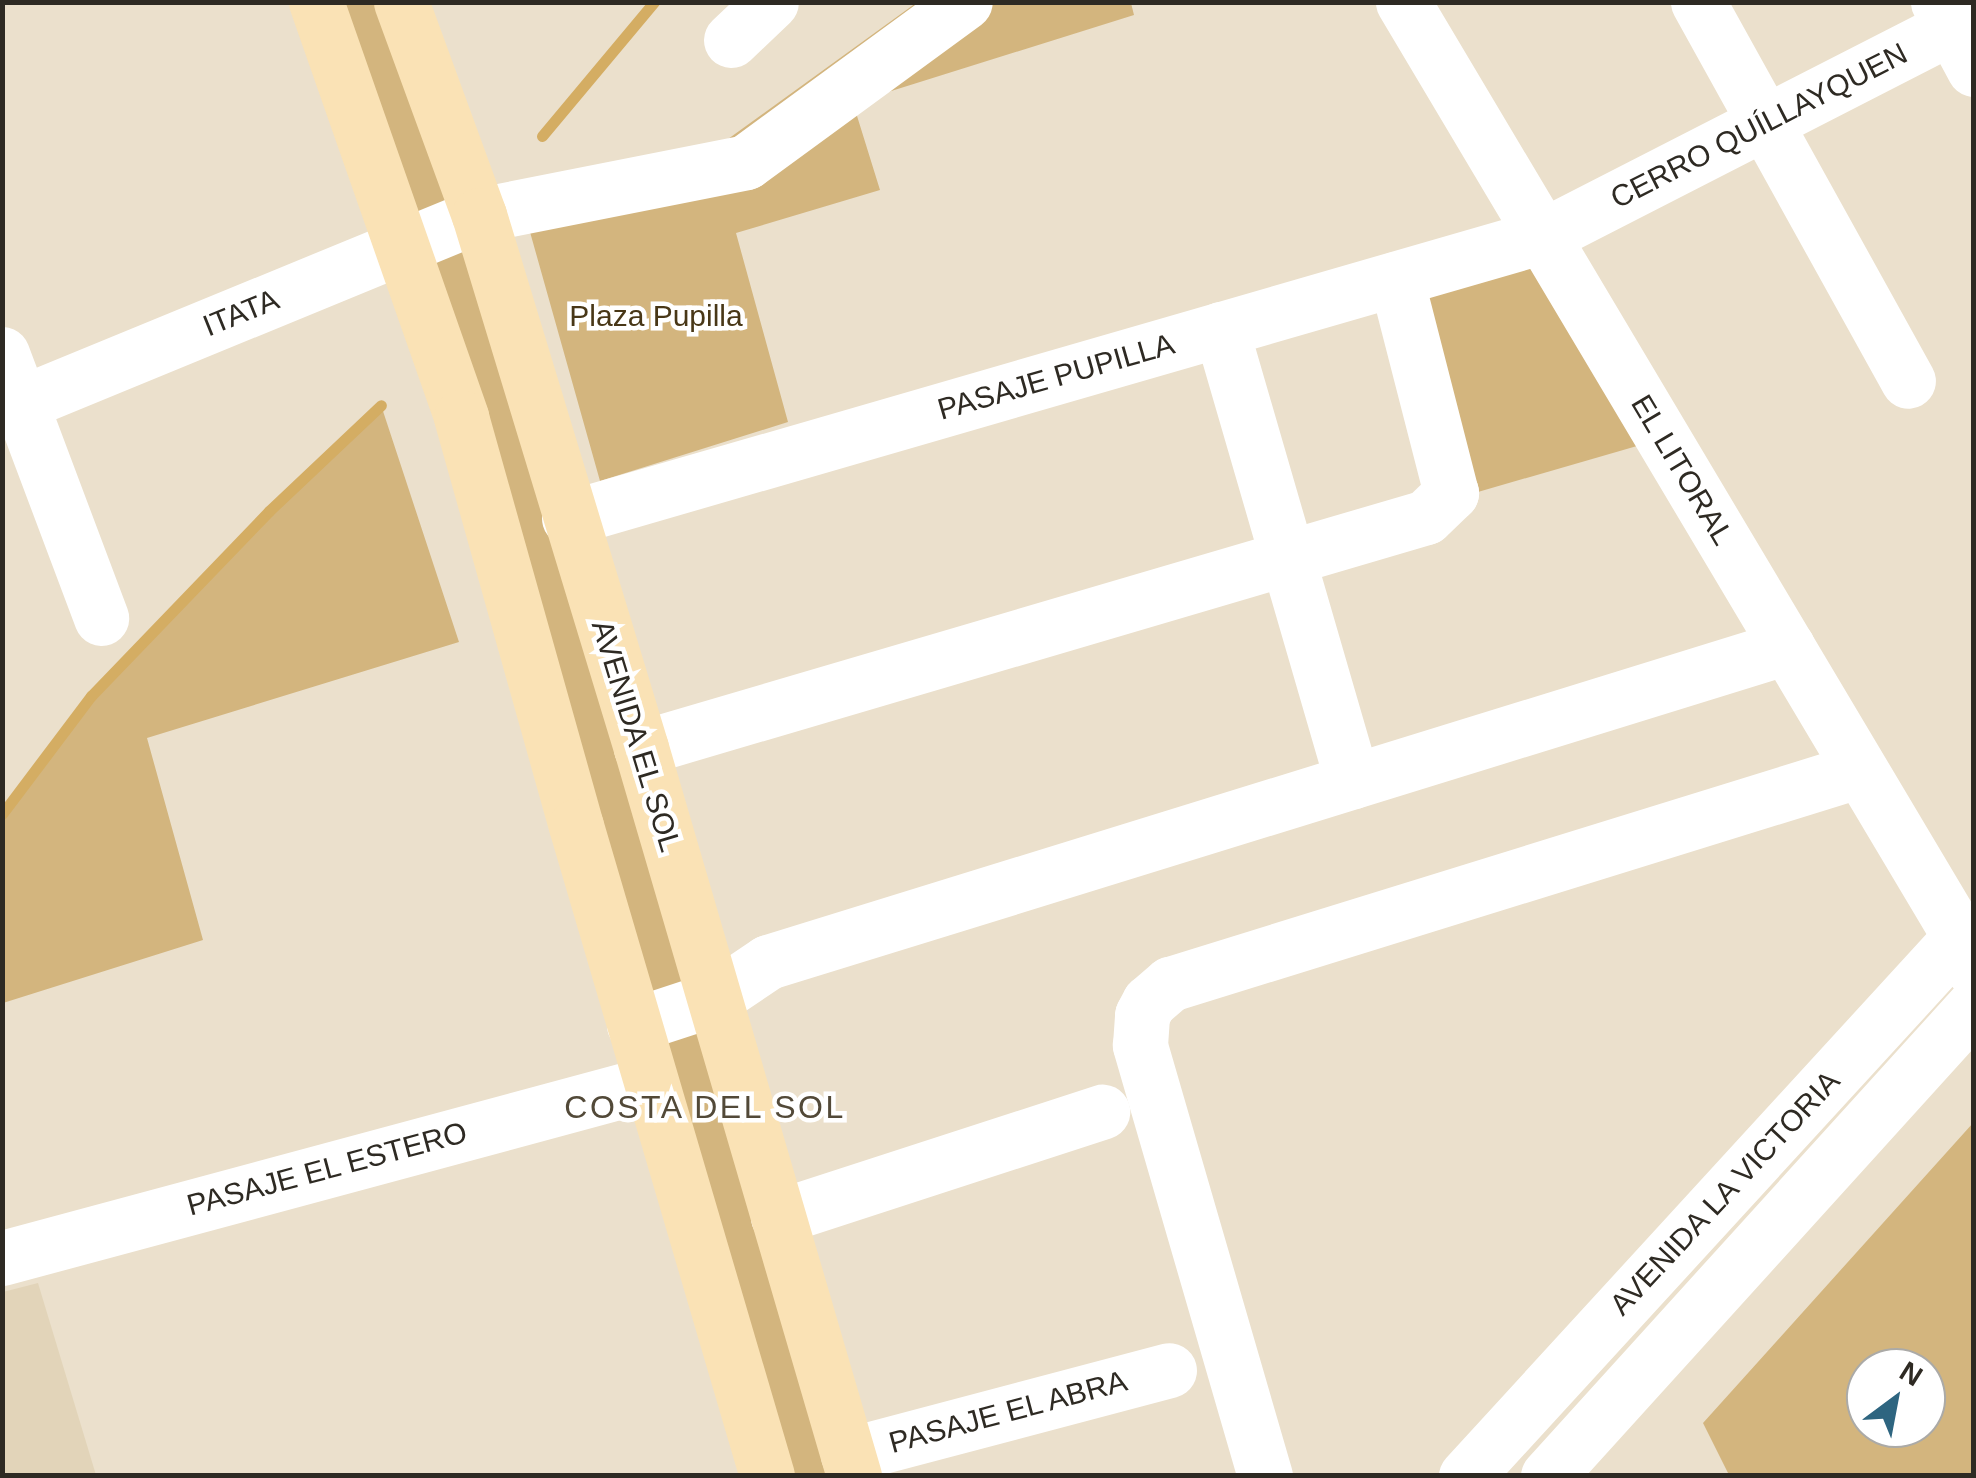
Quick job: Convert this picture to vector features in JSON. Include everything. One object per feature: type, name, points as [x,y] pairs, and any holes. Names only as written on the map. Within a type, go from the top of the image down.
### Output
[{"type":"main road","points":[[316,2],[461,417],[767,1476]]},
{"type":"main road","name":"AVENIDA EL SOL","points":[[402,2],[479,216],[641,748],[851,1465]]},
{"type":"street","points":[[731,40],[771,2]]},
{"type":"street","name":"ITATA","points":[[9,389],[479,216],[746,162],[782,140],[964,2]]},
{"type":"street","name":"EL LITORAL","points":[[1404,2],[1967,954]]},
{"type":"street","points":[[1698,2],[1908,381]]},
{"type":"street","name":"CERRO QUÍLLAYQUEN","points":[[1543,236],[1959,28]]},
{"type":"street","name":"PASAJE PUPILLA","points":[[570,518],[1543,236]]},
{"type":"street","points":[[641,748],[1426,517],[1451,494],[1396,279]]},
{"type":"street","points":[[1221,329],[1352,781]]},
{"type":"street","points":[[9,389],[101,618]]},
{"type":"street","points":[[634,1025],[713,999],[768,962],[1787,647]]},
{"type":"street","points":[[1266,1476],[1140,1045],[1139,1030],[1149,1002],[1170,984],[1860,770]]},
{"type":"street","name":"AVENIDA LA VICTORIA","points":[[1466,1476],[1967,954]]},
{"type":"street","name":"AVENIDA LA VICTORIA","points":[[1548,1476],[1974,1006]]},
{"type":"street","name":"PASAJE EL ESTERO","points":[[2,1258],[651,1083]]},
{"type":"street","points":[[778,1218],[1102,1112]]},
{"type":"street","name":"PASAJE EL ABRA","points":[[851,1465],[1169,1370]]},
{"type":"shaded area","points":[[38,1283],[96,1475],[3,1475],[3,1292]]},
{"type":"green space","points":[[324,3],[398,3],[840,1475],[778,1475]]},
{"type":"green space","name":"Plaza Pupilla","points":[[916,3],[1131,3],[1134,15],[853,103],[880,190],[736,233],[788,422],[600,481],[530,232],[681,173]]},
{"type":"green space","points":[[1534,266],[1637,446],[1471,494],[1421,299]]},
{"type":"green space","points":[[381,405],[459,642],[147,738],[203,940],[3,1003],[3,814],[91,696],[269,511]]},
{"type":"green space","points":[[1973,1123],[1973,1475],[1729,1475],[1703,1423]]},
{"type":"waterway","points":[[542,136],[654,2]]},
{"type":"waterway","points":[[2,814],[91,696],[269,511],[381,405]]},
{"type":"district","name":"COSTA DEL SOL","points":[[705,1107]]}]
